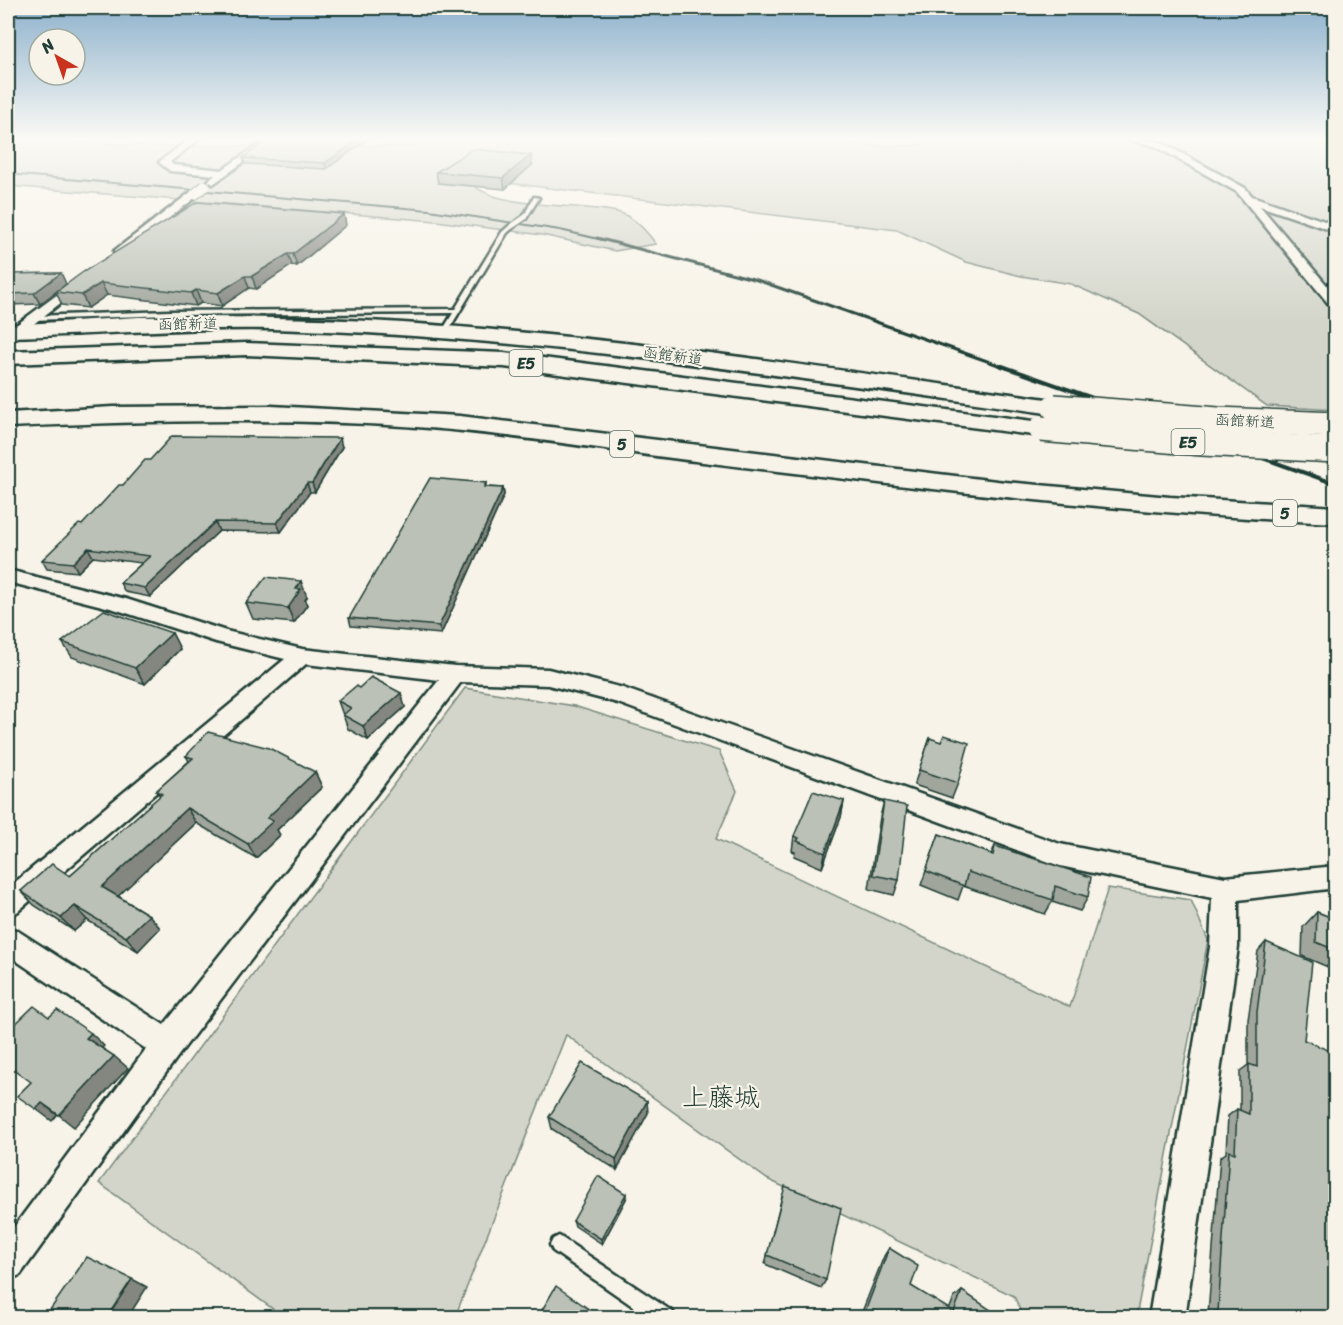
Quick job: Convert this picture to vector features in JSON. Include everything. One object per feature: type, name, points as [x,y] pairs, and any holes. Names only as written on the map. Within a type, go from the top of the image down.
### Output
[{"type":"highway","name":"函館新道","points":[[10,333],[210,323],[445,330],[616,348],[1054,407],[1335,425]]},
{"type":"highway","name":"函館新道","points":[[8,358],[246,349],[481,359],[601,371],[1041,429]]},
{"type":"highway","name":"函館新道","points":[[8,370],[139,363],[238,362],[329,362],[499,370],[1041,429],[1202,443],[1335,450]]},
{"type":"highway","name":"5","points":[[8,420],[189,412],[313,414],[432,421],[870,474],[1235,512],[1335,515]]},
{"type":"highway","points":[[8,440],[103,431],[233,424],[416,432],[432,421]]},
{"type":"street","points":[[110,260],[187,200]]},
{"type":"street","points":[[1250,200],[1335,305]]},
{"type":"street","points":[[1251,200],[1335,229]]},
{"type":"street","points":[[10,333],[34,318],[91,274]]},
{"type":"street","points":[[8,576],[119,604],[223,637],[302,656],[455,674],[548,677],[623,696],[1060,855],[1225,889],[1289,884],[1335,877]]},
{"type":"street","points":[[8,904],[302,656]]},
{"type":"street","points":[[8,1263],[167,1045],[455,674]]},
{"type":"street","points":[[1167,1317],[1224,947],[1225,889]]},
{"type":"street","points":[[8,939],[167,1045]]},
{"type":"lane","points":[[445,330],[505,232],[524,218],[535,200]]},
{"type":"lane","points":[[34,318],[169,313],[455,311]]},
{"type":"lane","points":[[559,1245],[667,1317]]},
{"type":"shaded area","points":[[177,200],[510,200],[617,212],[640,225],[656,244],[615,251],[542,235],[436,221]]},
{"type":"shaded area","points":[[647,200],[1335,200],[1335,410],[1267,406],[1139,314],[1071,284],[1021,276],[966,262],[897,230]]},
{"type":"shaded area","points":[[465,688],[574,706],[719,751],[737,791],[716,839],[1070,1007],[1108,888],[1191,900],[1208,940],[1136,1317],[1023,1317],[1014,1296],[767,1179],[566,1035],[455,1317],[284,1317],[99,1183]]},
{"type":"building","points":[[197,202],[344,214],[293,254],[288,254],[252,276],[245,276],[218,293],[196,290],[191,293],[101,283],[82,295],[56,292],[83,272]]},
{"type":"building","points":[[61,273],[34,293],[8,294],[8,274]]},
{"type":"building","points":[[172,436],[340,438],[312,483],[307,483],[277,523],[215,522],[145,588],[120,583],[150,556],[88,548],[73,563],[42,560],[79,524],[82,525],[119,485],[123,485],[145,460],[150,460]]},
{"type":"building","points":[[430,478],[486,483],[484,487],[503,488],[439,626],[349,618]]},
{"type":"building","points":[[266,577],[301,581],[296,589],[301,589],[288,608],[246,603]]},
{"type":"building","points":[[104,610],[172,633],[135,668],[62,642]]},
{"type":"building","points":[[371,677],[401,693],[363,726],[343,715],[351,708],[338,701],[356,686],[359,688]]},
{"type":"building","points":[[208,732],[269,748],[315,772],[267,818],[273,821],[248,844],[187,808],[102,887],[149,915],[126,937],[75,906],[61,918],[21,891],[52,864],[70,876],[162,794],[156,791],[193,758],[186,756]]},
{"type":"building","points":[[944,735],[969,743],[958,783],[919,770],[930,738],[941,742]]},
{"type":"building","points":[[813,791],[844,801],[825,853],[797,841],[799,838],[794,836]]},
{"type":"building","points":[[884,801],[907,806],[899,880],[873,875]]},
{"type":"building","points":[[939,834],[993,855],[995,846],[1091,877],[1088,897],[1055,886],[1053,900],[968,872],[964,886],[926,871]]},
{"type":"building","points":[[1317,912],[1335,919],[1335,950],[1316,942]]},
{"type":"building","points":[[1266,942],[1312,962],[1304,1040],[1335,1053],[1335,1317],[1214,1317],[1215,1311],[1218,1312],[1229,1151],[1235,1153],[1237,1109],[1249,1114],[1249,1064],[1257,1067],[1257,1012]]},
{"type":"building","points":[[34,1006],[49,1017],[57,1010],[91,1033],[86,1038],[114,1056],[59,1115],[42,1103],[36,1109],[17,1096],[31,1082],[8,1065],[8,1031]]},
{"type":"building","points":[[582,1063],[647,1101],[616,1159],[549,1117]]},
{"type":"building","points":[[598,1176],[626,1194],[601,1239],[573,1221]]},
{"type":"building","points":[[785,1186],[841,1208],[826,1280],[767,1255]]},
{"type":"building","points":[[889,1248],[918,1266],[911,1286],[954,1312],[962,1291],[1001,1317],[863,1317]]},
{"type":"building","points":[[87,1257],[132,1279],[107,1317],[45,1317]]},
{"type":"building","points":[[556,1286],[600,1317],[538,1317]]},
{"type":"railway","points":[[310,200],[429,210],[560,230],[603,240]]},
{"type":"railway","points":[[597,238],[757,280],[1007,368]]},
{"type":"railway","points":[[1002,366],[1336,484]]},
{"type":"district","name":"上藤城","points":[[721,1097]]}]
